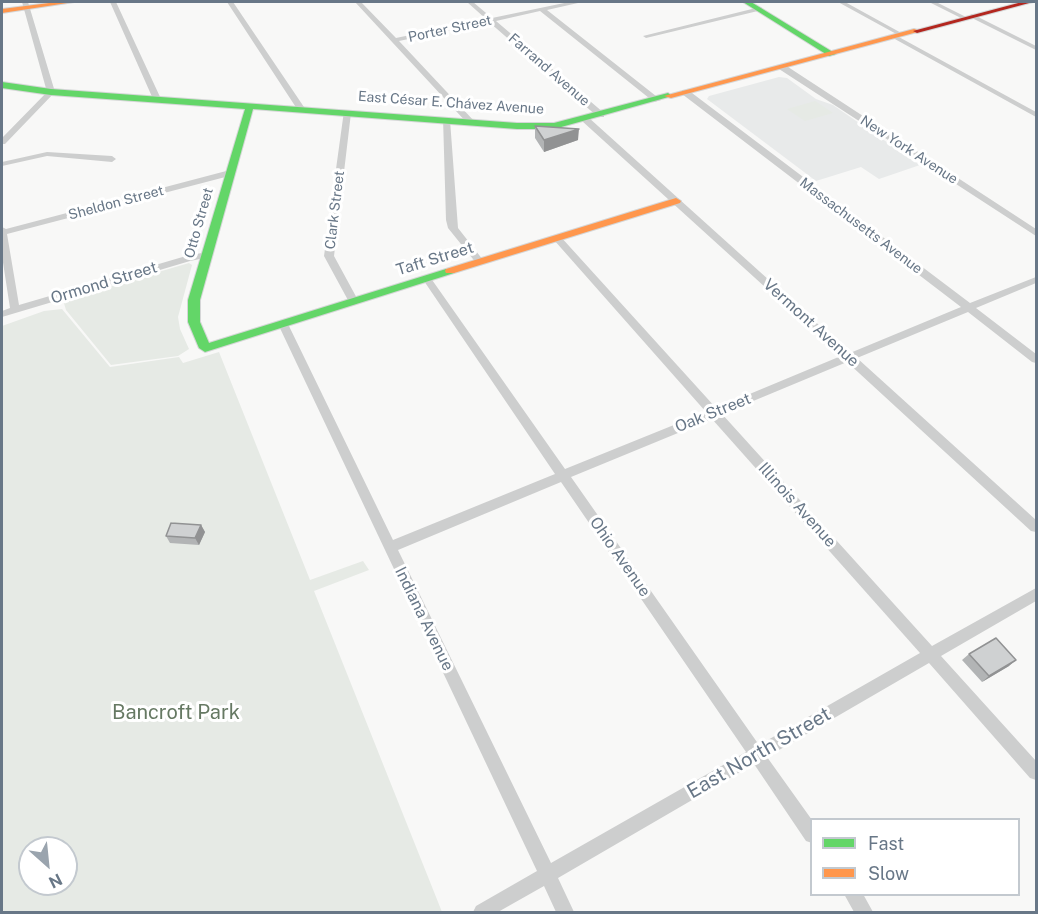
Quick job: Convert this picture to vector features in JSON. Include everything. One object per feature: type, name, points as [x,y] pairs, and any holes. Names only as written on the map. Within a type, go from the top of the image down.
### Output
[{"type":"street","points":[[2,11],[26,5],[70,2]]},
{"type":"street","points":[[113,2],[158,99]]},
{"type":"street","points":[[230,2],[302,110]]},
{"type":"street","points":[[358,2],[471,122]]},
{"type":"street","name":"Farrand Avenue","points":[[470,2],[601,115]]},
{"type":"street","name":"Porter Street","points":[[395,40],[576,2]]},
{"type":"street","points":[[747,2],[832,54]]},
{"type":"street","points":[[841,2],[1036,115]]},
{"type":"street","points":[[932,2],[1036,48]]},
{"type":"street","name":"East César E. Chávez Avenue","points":[[2,85],[51,92],[534,127],[601,115],[1029,2]]},
{"type":"street","points":[[2,142],[51,92],[26,5]]},
{"type":"street","points":[[542,9],[657,100]]},
{"type":"street","points":[[646,36],[760,9]]},
{"type":"street","name":"New York Avenue","points":[[782,67],[1036,233]]},
{"type":"street","name":"Massachusetts Avenue","points":[[685,92],[1036,359]]},
{"type":"street","name":"Otto Street","points":[[205,348],[197,333],[192,311],[250,106]]},
{"type":"street","name":"Clark Street","points":[[348,113],[329,256],[354,302]]},
{"type":"street","name":"Vermont Avenue","points":[[585,119],[1036,527]]},
{"type":"street","points":[[446,120],[451,220],[453,228],[480,262]]},
{"type":"street","points":[[2,164],[47,154],[112,159]]},
{"type":"street","name":"Sheldon Street","points":[[2,232],[230,173]]},
{"type":"street","name":"Taft Street","points":[[205,348],[676,201]]},
{"type":"street","points":[[2,232],[15,310]]},
{"type":"street","name":"Illinois Avenue","points":[[557,238],[1036,772]]},
{"type":"street","name":"Ormond Street","points":[[2,314],[189,258],[207,255]]},
{"type":"street","name":"Ohio Avenue","points":[[427,279],[810,832]]},
{"type":"street","name":"Oak Street","points":[[390,547],[1036,280]]},
{"type":"street","name":"Indiana Avenue","points":[[283,324],[565,912]]},
{"type":"street","name":"East North Street","points":[[482,912],[1036,594]]},
{"type":"street","points":[[853,896],[864,912]]},
{"type":"shaded area","points":[[779,77],[787,78],[816,99],[833,105],[920,165],[879,179],[861,167],[816,181],[707,99],[709,96]]},
{"type":"green space","points":[[815,101],[833,113],[805,121],[787,109]]},
{"type":"green space","points":[[189,263],[192,265],[178,317],[180,329],[189,349],[178,356],[111,365],[66,310],[63,300]]},
{"type":"green space","name":"Bancroft Park","points":[[62,309],[110,367],[179,357],[183,363],[219,352],[310,580],[363,561],[369,570],[314,591],[442,912],[2,912],[2,326],[44,311]]},
{"type":"building","points":[[535,126],[579,129],[544,140]]},
{"type":"building","points":[[171,523],[201,525],[195,538],[166,536]]},
{"type":"building","points":[[996,638],[1016,660],[989,676],[969,654]]},
{"type":"traffic: fast","points":[[747,2],[832,54]]},
{"type":"traffic: fast","points":[[2,85],[51,92],[517,126],[554,126],[668,96]]},
{"type":"traffic: fast","points":[[250,106],[194,300],[194,322],[205,348],[450,271]]},
{"type":"traffic: slow","points":[[2,11],[70,2]]},
{"type":"traffic: slow","points":[[668,96],[917,31]]},
{"type":"traffic: slow","points":[[450,271],[676,201]]},
{"type":"traffic: jam","points":[[917,31],[1029,2]]}]
